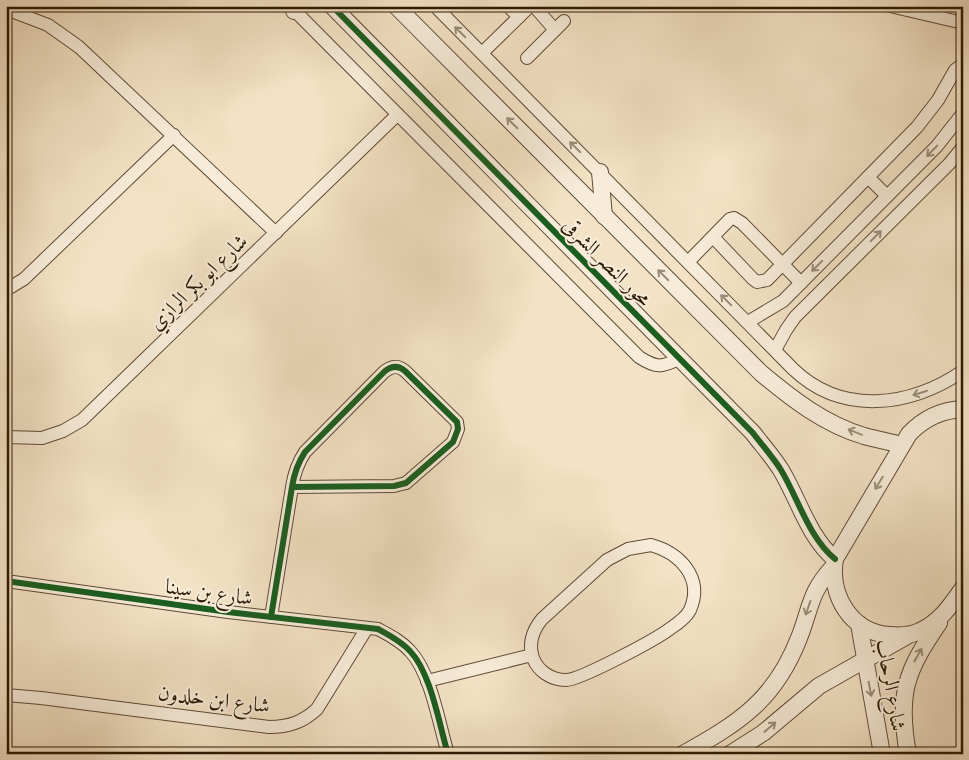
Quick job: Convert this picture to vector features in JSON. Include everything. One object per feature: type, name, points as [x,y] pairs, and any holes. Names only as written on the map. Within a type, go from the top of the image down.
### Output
[{"type":"street","name":"محور النصر الشرقى","points":[[332,6],[753,433],[781,469],[818,540],[834,563]]},
{"type":"street","name":"محور النصر الشرقى","points":[[396,6],[762,373],[793,399],[826,420],[863,436],[902,445]]},
{"type":"street","points":[[435,6],[775,350],[811,384],[833,395],[857,400],[896,399],[911,396],[938,386],[963,370]]},
{"type":"street","points":[[508,6],[519,17]]},
{"type":"street","points":[[482,53],[532,6],[560,25],[527,58]]},
{"type":"street","points":[[890,6],[963,24]]},
{"type":"street","points":[[294,8],[397,115],[639,358],[652,366],[666,366],[680,358]]},
{"type":"street","points":[[6,9],[48,25],[79,47],[276,233]]},
{"type":"street","points":[[713,237],[757,282],[767,280],[917,127],[938,100],[955,70],[963,64]]},
{"type":"street","points":[[748,322],[778,305],[800,284],[937,146],[963,113]]},
{"type":"street","name":"شارع ابو بكر الرازي","points":[[6,437],[42,438],[63,431],[82,420],[397,115]]},
{"type":"street","points":[[6,290],[24,279],[174,135]]},
{"type":"street","points":[[775,350],[795,316],[949,164],[963,147]]},
{"type":"street","points":[[600,172],[604,216]]},
{"type":"street","points":[[868,177],[887,196]]},
{"type":"street","points":[[688,262],[730,219],[739,219],[800,284]]},
{"type":"street","points":[[272,616],[292,487],[294,475],[298,463],[305,452],[384,372],[392,367],[401,368],[405,371],[457,422],[456,436],[453,442],[406,484],[394,486],[292,487]]},
{"type":"street","points":[[683,754],[740,720],[771,690],[790,658],[812,597],[821,580],[834,563],[902,445],[913,429],[928,418],[940,413],[963,409]]},
{"type":"street","points":[[651,545],[664,548],[680,559],[690,574],[694,593],[690,611],[672,628],[651,641],[581,676],[568,680],[557,679],[547,675],[539,668],[532,655],[532,638],[542,619],[607,560],[628,549],[651,545]]},
{"type":"street","points":[[834,563],[834,583],[839,599],[847,613],[859,624],[871,631],[884,635],[907,636]]},
{"type":"street","name":"شارع بن سينا","points":[[6,581],[228,612],[378,629],[395,638],[410,651],[422,667],[448,754]]},
{"type":"street","points":[[730,754],[763,733],[819,686],[907,636],[936,622],[963,588]]},
{"type":"street","name":"شارع الرحاب","points":[[908,754],[904,722],[905,686],[912,666],[948,609]]},
{"type":"street","name":"شارع الرحاب","points":[[859,624],[882,754]]},
{"type":"street","name":"شارع ابن خلدون","points":[[6,695],[269,727],[283,727],[296,724],[308,718],[318,709],[367,628]]},
{"type":"street","points":[[427,681],[532,655]]},
{"type":"cycle path","points":[[332,6],[753,433],[781,470],[818,540],[835,559]]},
{"type":"cycle path","points":[[271,617],[292,487],[394,486],[406,483],[453,442],[458,429],[457,422],[405,371],[397,367],[389,368],[305,452],[296,469],[292,487]]},
{"type":"cycle path","points":[[6,581],[228,612],[378,629],[403,644],[424,672],[438,714],[448,754]]}]
